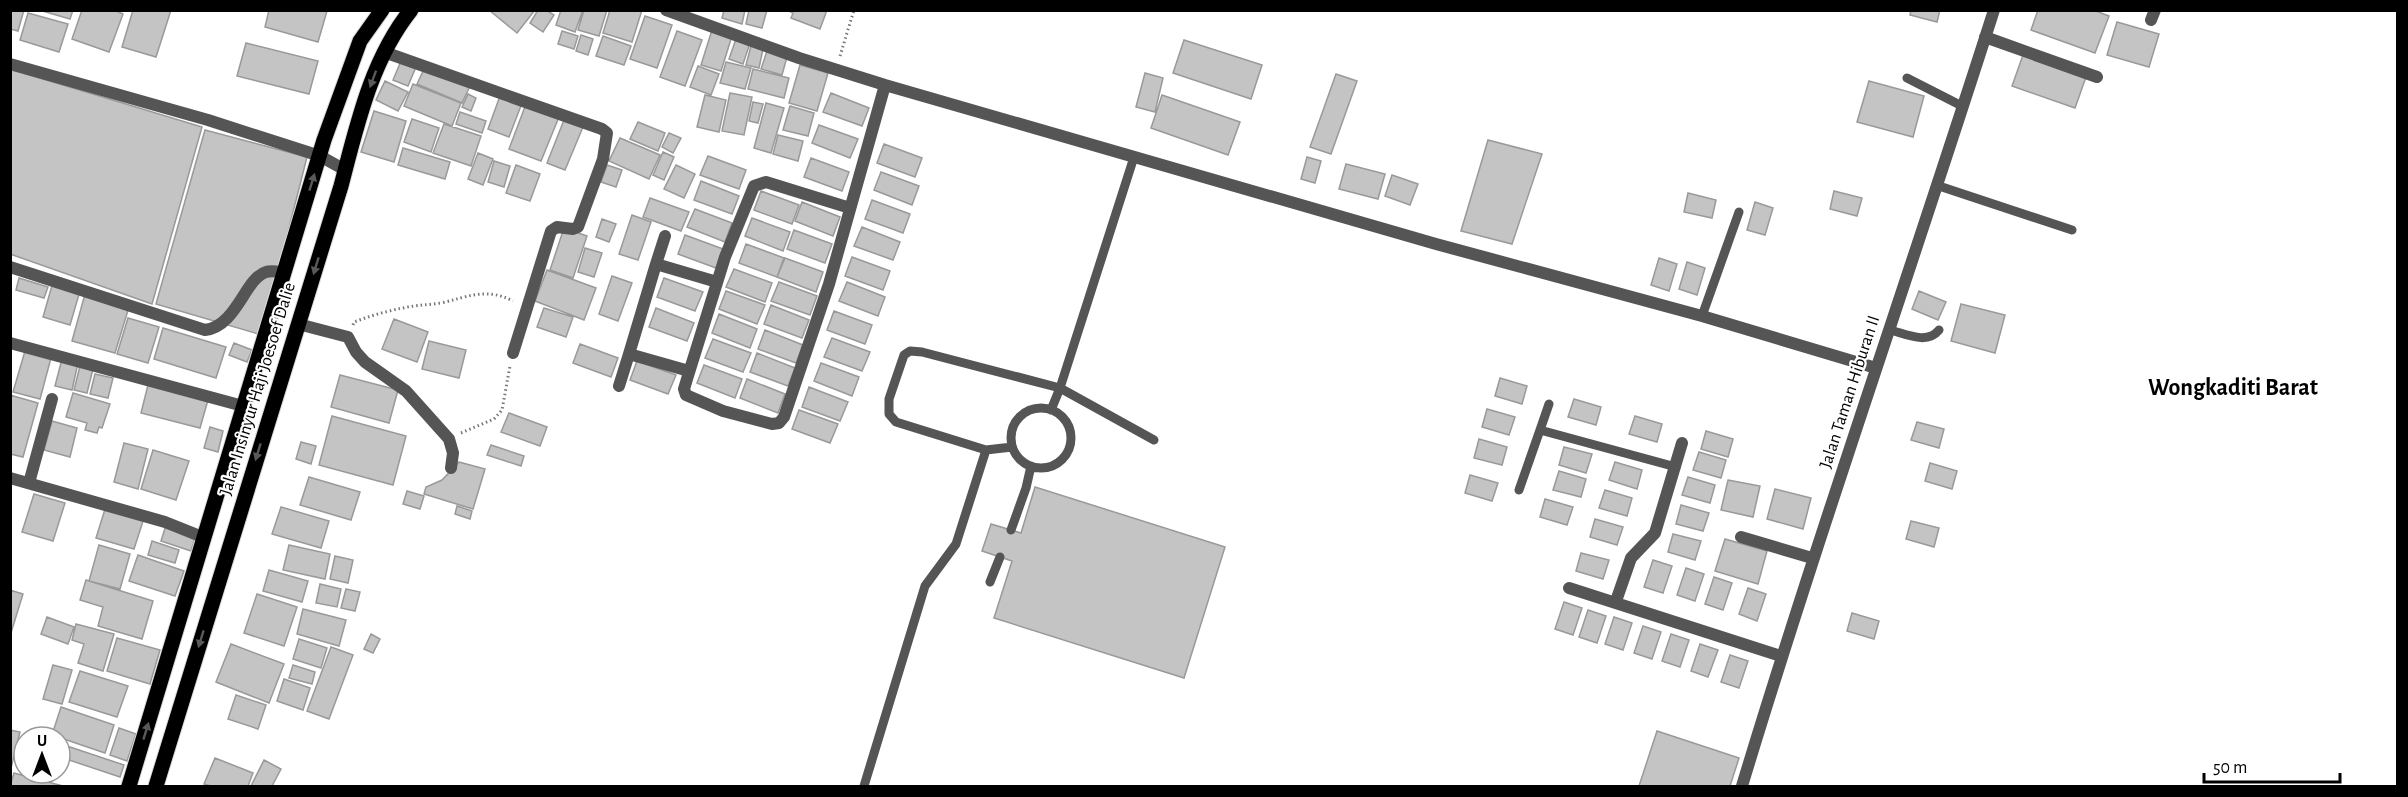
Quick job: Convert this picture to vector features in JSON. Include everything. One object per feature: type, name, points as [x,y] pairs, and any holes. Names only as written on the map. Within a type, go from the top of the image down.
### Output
[{"type":"main road","name":"Jalan Insinyur Haji Joesoef Dalie","points":[[129,786],[341,88],[360,41],[382,10]]},
{"type":"main road","name":"Jalan Insinyur Haji Joesoef Dalie","points":[[156,786],[364,103],[384,52],[411,10]]},
{"type":"street","points":[[666,10],[799,58],[885,85],[1134,158],[1702,316],[1876,368]]},
{"type":"street","name":"Jalan Taman Hiburan II","points":[[1742,786],[1812,558],[1890,330],[1994,10]]},
{"type":"street","points":[[1985,37],[2097,77]]},
{"type":"street","points":[[384,52],[602,129],[607,133],[603,159],[585,212],[576,229],[557,227],[551,231],[513,353]]},
{"type":"street","points":[[10,63],[208,120],[320,156],[345,170]]},
{"type":"street","points":[[850,208],[776,184],[760,183],[754,186],[748,196],[717,282],[684,389],[686,395],[723,411],[772,424],[782,420],[826,294],[885,85]]},
{"type":"street","points":[[620,386],[665,236]]},
{"type":"street","points":[[656,264],[717,282]]},
{"type":"street","points":[[10,267],[205,330],[218,326],[234,311],[256,279],[264,273],[285,273]]},
{"type":"street","points":[[298,324],[348,337],[356,352],[365,362],[406,391],[449,438],[453,453],[450,468]]},
{"type":"street","points":[[10,343],[243,406]]},
{"type":"street","points":[[629,354],[689,372]]},
{"type":"street","points":[[29,483],[52,399]]},
{"type":"street","points":[[1616,602],[1631,558],[1655,533],[1682,443]]},
{"type":"street","points":[[10,478],[165,522],[205,537]]},
{"type":"street","points":[[1741,537],[1812,558]]},
{"type":"street","points":[[1569,588],[1781,656]]},
{"type":"lane","points":[[1907,78],[1962,106]]},
{"type":"lane","points":[[1051,410],[1134,158]]},
{"type":"lane","points":[[1936,185],[2072,230]]},
{"type":"lane","points":[[1702,316],[1739,212]]},
{"type":"lane","points":[[1890,330],[1925,339],[1934,336],[1939,330]]},
{"type":"lane","points":[[1012,447],[986,450],[896,422],[889,414],[889,399],[904,355],[910,351],[922,352],[1060,388],[1154,440]]},
{"type":"lane","points":[[1519,489],[1549,404]]},
{"type":"lane","points":[[1032,410],[1051,410],[1059,415],[1070,430],[1069,448],[1058,463],[1040,468],[1031,466],[1016,455],[1012,447],[1011,438],[1017,420],[1032,410]]},
{"type":"lane","points":[[1540,430],[1676,467]]},
{"type":"lane","points":[[864,786],[926,586],[956,544],[986,450]]},
{"type":"lane","points":[[1011,530],[1031,466]]},
{"type":"lane","points":[[990,582],[1000,557]]},
{"type":"path","points":[[836,70],[854,10]]},
{"type":"path","points":[[348,337],[354,322],[374,315],[440,303],[474,294],[501,294],[528,309]]},
{"type":"path","points":[[449,438],[494,420],[502,410],[513,353]]},
{"type":"building","points":[[10,10],[24,10],[18,31],[10,29]]},
{"type":"building","points":[[39,10],[73,10],[70,19]]},
{"type":"building","points":[[82,10],[114,10],[123,14],[109,52],[72,39]]},
{"type":"building","points":[[133,10],[171,10],[156,57],[122,47]]},
{"type":"building","points":[[269,10],[327,11],[318,42],[265,27]]},
{"type":"building","points":[[489,10],[535,10],[517,33]]},
{"type":"building","points":[[538,10],[546,10],[554,15],[543,32],[530,23]]},
{"type":"building","points":[[561,10],[583,10],[575,32],[556,25]]},
{"type":"building","points":[[584,10],[607,10],[599,36],[578,30]]},
{"type":"building","points":[[610,10],[642,10],[632,42],[603,33]]},
{"type":"building","points":[[724,10],[745,10],[742,24],[722,18]]},
{"type":"building","points":[[749,10],[767,10],[762,28],[746,24]]},
{"type":"building","points":[[787,10],[827,10],[820,29],[791,18],[793,13]]},
{"type":"building","points":[[1911,10],[1940,10],[1937,22],[1910,15]]},
{"type":"building","points":[[2038,10],[2093,10],[2109,16],[2095,53],[2031,30]]},
{"type":"building","points":[[28,13],[68,24],[59,52],[20,40]]},
{"type":"building","points":[[645,16],[672,25],[657,68],[630,59]]},
{"type":"building","points":[[2117,22],[2159,34],[2149,67],[2107,55]]},
{"type":"building","points":[[712,30],[732,36],[721,71],[701,65]]},
{"type":"building","points":[[562,31],[578,36],[574,49],[558,44]]},
{"type":"building","points":[[677,31],[702,40],[685,86],[660,77]]},
{"type":"building","points":[[581,35],[593,39],[588,55],[576,51]]},
{"type":"building","points":[[603,36],[631,46],[624,65],[596,56]]},
{"type":"building","points":[[736,39],[750,43],[743,64],[729,59]]},
{"type":"building","points":[[1184,40],[1262,65],[1251,99],[1173,73]]},
{"type":"building","points":[[246,43],[318,61],[309,94],[237,76]]},
{"type":"building","points":[[751,46],[763,49],[759,68],[746,65]]},
{"type":"building","points":[[767,51],[787,57],[782,75],[761,69]]},
{"type":"building","points":[[2023,55],[2086,77],[2075,108],[2012,86]]},
{"type":"building","points":[[401,61],[416,67],[408,86],[393,80]]},
{"type":"building","points":[[726,62],[751,68],[745,89],[720,83]]},
{"type":"building","points":[[800,65],[828,73],[817,111],[789,103]]},
{"type":"building","points":[[698,66],[719,74],[711,95],[690,87]]},
{"type":"building","points":[[425,67],[470,86],[462,103],[417,84]]},
{"type":"building","points":[[10,69],[202,127],[152,304],[10,254]]},
{"type":"building","points":[[753,69],[789,78],[784,98],[748,89]]},
{"type":"building","points":[[1145,73],[1163,78],[1155,112],[1136,107]]},
{"type":"building","points":[[1336,74],[1357,81],[1331,154],[1310,147]]},
{"type":"building","points":[[385,81],[408,92],[398,111],[376,100]]},
{"type":"building","points":[[1869,81],[1924,96],[1913,137],[1857,122]]},
{"type":"building","points":[[413,84],[461,103],[452,126],[404,106]]},
{"type":"building","points":[[730,93],[752,97],[744,135],[722,131]]},
{"type":"building","points":[[831,93],[869,108],[862,126],[823,112]]},
{"type":"building","points":[[468,94],[476,98],[471,111],[462,107]]},
{"type":"building","points":[[705,95],[726,100],[719,132],[697,127]]},
{"type":"building","points":[[1162,95],[1240,122],[1228,155],[1151,128]]},
{"type":"building","points":[[500,96],[522,103],[509,137],[488,129]]},
{"type":"building","points":[[753,102],[763,104],[758,123],[749,121]]},
{"type":"building","points":[[766,103],[784,108],[771,153],[754,148]]},
{"type":"building","points":[[526,104],[559,117],[541,161],[509,149]]},
{"type":"building","points":[[790,106],[814,113],[808,136],[783,130]]},
{"type":"building","points":[[374,111],[406,121],[394,162],[361,152]]},
{"type":"building","points":[[460,112],[486,121],[482,133],[456,124]]},
{"type":"building","points":[[412,119],[439,128],[431,152],[404,142]]},
{"type":"building","points":[[564,120],[583,127],[565,170],[547,163]]},
{"type":"building","points":[[638,122],[665,133],[658,151],[630,139]]},
{"type":"building","points":[[444,124],[481,136],[471,166],[433,153]]},
{"type":"building","points":[[819,125],[858,139],[850,158],[812,143]]},
{"type":"building","points":[[205,130],[307,157],[262,335],[156,304]]},
{"type":"building","points":[[669,133],[681,138],[673,153],[662,147]]},
{"type":"building","points":[[778,135],[803,141],[798,161],[773,154]]},
{"type":"building","points":[[620,138],[660,155],[649,179],[609,161]]},
{"type":"building","points":[[1488,140],[1542,154],[1512,244],[1461,231]]},
{"type":"building","points":[[884,144],[922,158],[915,177],[877,163]]},
{"type":"building","points":[[403,148],[450,162],[445,179],[398,165]]},
{"type":"building","points":[[663,152],[674,157],[664,180],[653,175]]},
{"type":"building","points":[[478,153],[493,159],[483,185],[468,179]]},
{"type":"building","points":[[708,156],[746,170],[739,189],[700,175]]},
{"type":"building","points":[[1307,157],[1321,161],[1315,183],[1301,179]]},
{"type":"building","points":[[811,158],[849,172],[842,191],[804,177]]},
{"type":"building","points":[[494,161],[510,166],[504,187],[488,182]]},
{"type":"building","points":[[1346,164],[1385,174],[1378,199],[1339,189]]},
{"type":"building","points":[[516,165],[540,174],[530,201],[506,193]]},
{"type":"building","points":[[607,165],[622,170],[616,187],[601,182]]},
{"type":"building","points":[[676,165],[695,174],[684,198],[664,189]]},
{"type":"building","points":[[881,172],[919,186],[912,205],[874,190]]},
{"type":"building","points":[[1392,175],[1418,184],[1410,205],[1385,196]]},
{"type":"building","points":[[701,181],[739,196],[732,214],[694,200]]},
{"type":"building","points":[[761,191],[799,205],[792,224],[754,210]]},
{"type":"building","points":[[1834,191],[1862,198],[1857,216],[1830,209]]},
{"type":"building","points":[[1688,193],[1716,200],[1712,218],[1684,212]]},
{"type":"building","points":[[650,198],[689,212],[681,231],[643,217]]},
{"type":"building","points":[[872,200],[910,214],[903,233],[865,219]]},
{"type":"building","points":[[802,202],[840,217],[833,236],[795,221]]},
{"type":"building","points":[[1755,202],[1773,208],[1765,235],[1747,230]]},
{"type":"building","points":[[695,209],[732,223],[725,242],[687,227]]},
{"type":"building","points":[[632,215],[651,222],[638,260],[619,254]]},
{"type":"building","points":[[752,218],[790,232],[783,251],[745,236]]},
{"type":"building","points":[[602,219],[616,224],[609,242],[596,237]]},
{"type":"building","points":[[862,227],[900,242],[893,260],[854,246]]},
{"type":"building","points":[[564,228],[587,236],[573,278],[550,270]]},
{"type":"building","points":[[794,230],[832,244],[825,263],[787,249]]},
{"type":"building","points":[[685,235],[723,249],[716,268],[678,254]]},
{"type":"building","points":[[746,244],[784,258],[777,277],[739,263]]},
{"type":"building","points":[[585,248],[602,253],[594,277],[578,272]]},
{"type":"building","points":[[852,257],[890,271],[883,290],[845,276]]},
{"type":"building","points":[[785,258],[823,272],[816,292],[777,277]]},
{"type":"building","points":[[1659,258],[1677,264],[1669,291],[1651,285]]},
{"type":"building","points":[[1687,262],[1705,268],[1697,295],[1679,289]]},
{"type":"building","points":[[734,269],[772,283],[765,302],[726,287]]},
{"type":"building","points":[[547,270],[596,288],[584,320],[535,301]]},
{"type":"building","points":[[612,276],[632,283],[618,321],[599,314]]},
{"type":"building","points":[[19,278],[48,287],[44,298],[16,290]]},
{"type":"building","points":[[664,278],[703,292],[695,311],[657,297]]},
{"type":"building","points":[[53,282],[80,291],[70,325],[43,317]]},
{"type":"building","points":[[779,282],[817,296],[810,315],[771,301]]},
{"type":"building","points":[[847,282],[885,297],[878,316],[839,301]]},
{"type":"building","points":[[726,291],[765,305],[757,324],[719,309]]},
{"type":"building","points":[[1919,291],[1946,302],[1938,320],[1912,309]]},
{"type":"building","points":[[85,294],[129,307],[115,353],[72,341]]},
{"type":"building","points":[[1961,304],[2005,315],[1995,353],[1951,341]]},
{"type":"building","points":[[771,305],[809,320],[802,338],[764,324]]},
{"type":"building","points":[[544,308],[573,317],[566,337],[537,327]]},
{"type":"building","points":[[656,308],[694,323],[687,341],[649,327]]},
{"type":"building","points":[[834,311],[872,325],[865,344],[827,330]]},
{"type":"building","points":[[719,314],[757,329],[750,348],[712,333]]},
{"type":"building","points":[[128,318],[159,327],[148,363],[117,354]]},
{"type":"building","points":[[394,319],[428,332],[417,362],[382,349]]},
{"type":"building","points":[[163,328],[226,347],[216,378],[154,359]]},
{"type":"building","points":[[765,330],[803,345],[796,363],[758,349]]},
{"type":"building","points":[[832,338],[870,352],[862,371],[824,357]]},
{"type":"building","points":[[713,339],[751,353],[743,372],[705,358]]},
{"type":"building","points":[[429,341],[466,350],[459,378],[422,369]]},
{"type":"building","points":[[234,343],[252,350],[247,362],[229,355]]},
{"type":"building","points":[[580,344],[618,358],[611,377],[573,363]]},
{"type":"building","points":[[25,351],[51,358],[40,399],[13,392]]},
{"type":"building","points":[[757,353],[795,368],[788,386],[750,372]]},
{"type":"building","points":[[62,359],[78,363],[72,390],[55,386]]},
{"type":"building","points":[[637,361],[676,375],[668,394],[630,380]]},
{"type":"building","points":[[821,363],[859,377],[852,396],[814,381]]},
{"type":"building","points":[[704,365],[742,379],[735,398],[697,383]]},
{"type":"building","points":[[80,366],[93,369],[87,393],[74,390]]},
{"type":"building","points":[[95,374],[113,378],[108,398],[90,394]]},
{"type":"building","points":[[340,375],[398,390],[389,423],[331,407]]},
{"type":"building","points":[[1500,378],[1527,386],[1522,404],[1495,396]]},
{"type":"building","points":[[747,379],[785,394],[778,413],[740,398]]},
{"type":"building","points":[[148,385],[208,400],[200,428],[141,413]]},
{"type":"building","points":[[809,387],[848,402],[840,421],[802,407]]},
{"type":"building","points":[[73,393],[110,404],[102,428],[99,427],[97,433],[85,430],[87,423],[66,417]]},
{"type":"building","points":[[10,395],[38,403],[23,457],[10,454]]},
{"type":"building","points":[[1574,399],[1601,407],[1596,425],[1568,417]]},
{"type":"building","points":[[1487,409],[1515,417],[1509,435],[1482,427]]},
{"type":"building","points":[[799,410],[838,424],[830,443],[792,429]]},
{"type":"building","points":[[509,413],[547,427],[540,446],[501,432]]},
{"type":"building","points":[[332,416],[406,436],[393,485],[319,465]]},
{"type":"building","points":[[1635,416],[1662,424],[1657,442],[1629,434]]},
{"type":"building","points":[[52,421],[77,428],[70,457],[44,450]]},
{"type":"building","points":[[1917,422],[1944,429],[1939,448],[1911,440]]},
{"type":"building","points":[[210,427],[223,431],[218,452],[204,448]]},
{"type":"building","points":[[1706,431],[1733,439],[1728,457],[1701,449]]},
{"type":"building","points":[[1479,439],[1507,447],[1502,465],[1474,458]]},
{"type":"building","points":[[301,442],[316,446],[311,464],[296,459]]},
{"type":"building","points":[[124,443],[148,449],[138,489],[114,482]]},
{"type":"building","points":[[491,445],[524,456],[521,466],[487,455]]},
{"type":"building","points":[[1564,447],[1592,454],[1586,473],[1559,465]]},
{"type":"building","points":[[153,450],[189,461],[176,500],[141,489]]},
{"type":"building","points":[[1699,452],[1726,460],[1721,478],[1693,470]]},
{"type":"building","points":[[459,462],[485,469],[473,509],[424,494],[426,487],[442,480]]},
{"type":"building","points":[[1615,462],[1642,470],[1637,489],[1609,480]]},
{"type":"building","points":[[1930,463],[1957,471],[1952,489],[1925,481]]},
{"type":"building","points":[[1559,471],[1586,479],[1581,497],[1553,490]]},
{"type":"building","points":[[1470,475],[1498,483],[1492,501],[1465,493]]},
{"type":"building","points":[[309,477],[360,492],[351,520],[300,505]]},
{"type":"building","points":[[1688,477],[1715,485],[1710,503],[1682,495]]},
{"type":"building","points":[[1728,480],[1760,486],[1753,517],[1721,510]]},
{"type":"building","points":[[1035,487],[1225,547],[1184,678],[994,618],[1012,561],[982,551],[991,524],[1021,533]]},
{"type":"building","points":[[1775,489],[1811,498],[1803,529],[1767,519]]},
{"type":"building","points":[[1605,490],[1632,498],[1627,516],[1599,508]]},
{"type":"building","points":[[407,491],[424,496],[420,509],[403,504]]},
{"type":"building","points":[[34,494],[65,503],[53,541],[22,532]]},
{"type":"building","points":[[1545,499],[1573,507],[1567,525],[1540,517]]},
{"type":"building","points":[[1681,505],[1709,513],[1703,531],[1676,524]]},
{"type":"building","points":[[106,506],[144,518],[134,549],[96,538]]},
{"type":"building","points":[[457,506],[472,511],[470,519],[455,514]]},
{"type":"building","points":[[281,507],[329,521],[321,548],[272,534]]},
{"type":"building","points":[[1595,519],[1623,527],[1617,545],[1590,537]]},
{"type":"building","points":[[1911,521],[1939,528],[1934,547],[1906,539]]},
{"type":"building","points":[[166,525],[196,535],[191,551],[161,541]]},
{"type":"building","points":[[1673,534],[1701,541],[1695,560],[1668,552]]},
{"type":"building","points":[[1725,539],[1767,551],[1758,584],[1715,571]]},
{"type":"building","points":[[152,541],[179,550],[175,563],[148,555]]},
{"type":"building","points":[[99,545],[130,554],[120,589],[89,581]]},
{"type":"building","points":[[289,545],[330,554],[325,579],[283,570]]},
{"type":"building","points":[[1581,553],[1609,560],[1603,579],[1576,571]]},
{"type":"building","points":[[138,555],[184,571],[175,596],[129,581]]},
{"type":"building","points":[[335,556],[353,560],[348,583],[330,579]]},
{"type":"building","points":[[1653,560],[1672,566],[1663,593],[1644,587]]},
{"type":"building","points":[[1686,568],[1704,574],[1695,601],[1677,595]]},
{"type":"building","points":[[269,570],[308,581],[302,602],[263,591]]},
{"type":"building","points":[[1714,577],[1732,583],[1723,610],[1705,604]]},
{"type":"building","points":[[86,580],[153,601],[142,639],[98,626],[103,607],[80,600]]},
{"type":"building","points":[[320,584],[341,589],[337,607],[316,603]]},
{"type":"building","points":[[1748,588],[1766,594],[1757,621],[1739,614]]},
{"type":"building","points":[[346,589],[360,592],[355,611],[341,608]]},
{"type":"building","points":[[10,590],[23,594],[10,636]]},
{"type":"building","points":[[257,594],[297,607],[284,646],[244,633]]},
{"type":"building","points":[[1564,602],[1582,608],[1573,635],[1555,629]]},
{"type":"building","points":[[303,609],[346,620],[339,646],[297,634]]},
{"type":"building","points":[[1588,610],[1606,616],[1597,643],[1579,637]]},
{"type":"building","points":[[1852,613],[1879,621],[1874,639],[1847,631]]},
{"type":"building","points":[[47,617],[74,627],[68,644],[41,634]]},
{"type":"building","points":[[1614,617],[1632,623],[1623,650],[1605,644]]},
{"type":"building","points":[[76,624],[114,634],[103,671],[78,663],[84,644],[72,640]]},
{"type":"building","points":[[1643,626],[1661,632],[1652,659],[1634,653]]},
{"type":"building","points":[[371,634],[380,639],[373,653],[364,649]]},
{"type":"building","points":[[1671,634],[1689,640],[1680,667],[1662,661]]},
{"type":"building","points":[[117,638],[160,650],[150,684],[107,671]]},
{"type":"building","points":[[299,639],[327,648],[321,668],[293,659]]},
{"type":"building","points":[[231,644],[284,664],[269,703],[216,682]]},
{"type":"building","points":[[1700,644],[1718,650],[1708,677],[1691,671]]},
{"type":"building","points":[[331,647],[353,655],[329,719],[307,711]]},
{"type":"building","points":[[1730,655],[1748,661],[1739,688],[1721,682]]},
{"type":"building","points":[[53,665],[72,670],[62,704],[43,699]]},
{"type":"building","points":[[293,665],[315,672],[312,684],[289,678]]},
{"type":"building","points":[[80,671],[128,686],[117,717],[69,702]]},
{"type":"building","points":[[284,679],[310,688],[303,710],[277,701]]},
{"type":"building","points":[[236,695],[266,705],[258,729],[228,719]]},
{"type":"building","points":[[61,707],[114,725],[105,753],[72,742],[72,725],[55,725]]},
{"type":"building","points":[[119,728],[136,734],[127,761],[110,755]]},
{"type":"building","points":[[10,730],[12,730],[12,764],[10,772]]},
{"type":"building","points":[[1657,731],[1739,758],[1730,786],[1639,786]]},
{"type":"building","points":[[72,748],[124,765],[120,777],[72,761]]},
{"type":"building","points":[[215,758],[253,773],[248,786],[204,784]]},
{"type":"building","points":[[264,760],[281,769],[272,786],[251,786]]},
{"type":"building","points":[[12,780],[12,785],[63,786],[10,786]]},
{"type":"district","name":"Wongkaditi Barat","points":[[2233,388]]}]
